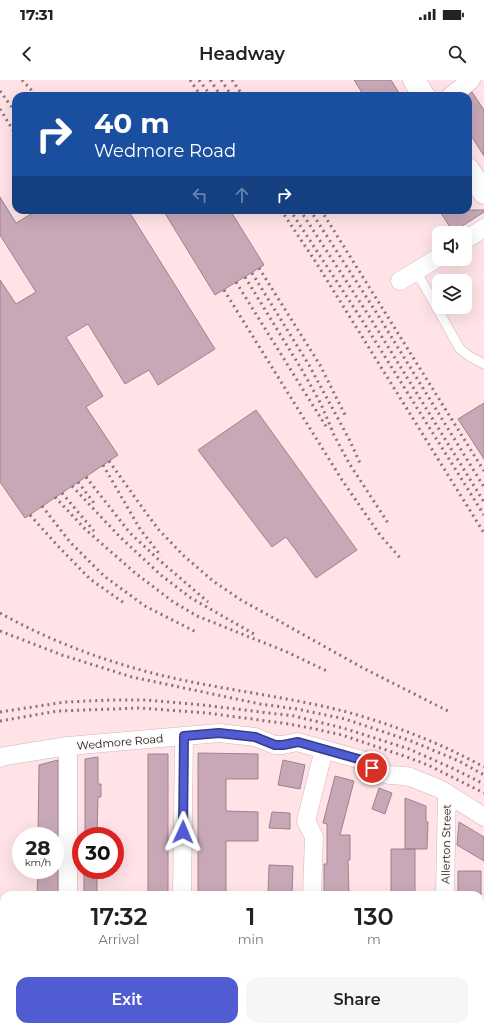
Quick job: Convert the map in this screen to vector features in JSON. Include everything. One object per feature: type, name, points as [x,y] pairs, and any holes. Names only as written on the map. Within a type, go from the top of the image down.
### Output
[{"type":"street","points":[[414,80],[422,92]]},
{"type":"street","points":[[456,92],[471,80]]},
{"type":"street","points":[[472,175],[484,193]]},
{"type":"street","points":[[472,236],[484,228]]},
{"type":"street","points":[[400,282],[432,261]]},
{"type":"street","name":"Wedmore Road","points":[[0,758],[68,746],[219,733],[255,737],[275,745],[298,742],[362,760],[377,772],[410,777],[440,789],[484,818]]},
{"type":"street","points":[[182,891],[184,736]]},
{"type":"street","points":[[68,746],[68,891]]},
{"type":"street","points":[[312,891],[314,837],[306,821],[322,757]]},
{"type":"street","name":"Allerton Street","points":[[445,891],[447,793]]},
{"type":"lane","points":[[416,271],[460,349],[484,364]]},
{"type":"building","points":[[354,80],[391,80],[398,92],[362,92]]},
{"type":"building","points":[[472,92],[484,110],[484,156],[472,137]]},
{"type":"building","points":[[0,197],[16,223],[31,214],[131,214],[215,349],[158,385],[149,370],[125,384],[88,324],[66,337],[103,396],[86,407],[118,455],[25,518],[0,482],[0,280],[16,304],[36,292],[0,235]]},
{"type":"building","points":[[472,210],[484,210],[484,212],[462,226],[449,226],[442,214],[472,214]]},
{"type":"building","points":[[165,214],[232,214],[264,265],[215,295]]},
{"type":"building","points":[[484,403],[484,459],[458,419]]},
{"type":"building","points":[[256,410],[357,550],[316,578],[286,537],[272,547],[198,450]]},
{"type":"building","points":[[198,753],[258,754],[258,779],[226,779],[226,811],[258,812],[258,841],[226,841],[226,891],[198,891]]},
{"type":"building","points":[[148,754],[168,754],[168,891],[148,891]]},
{"type":"building","points":[[98,757],[98,784],[101,784],[101,797],[98,797],[97,827],[85,827],[85,759]]},
{"type":"building","points":[[58,760],[58,827],[38,827],[39,765]]},
{"type":"building","points":[[283,760],[305,765],[300,789],[278,785]]},
{"type":"building","points":[[335,776],[354,781],[340,835],[350,835],[350,860],[348,860],[349,891],[324,891],[324,864],[327,864],[327,824],[323,823]]},
{"type":"building","points":[[379,788],[392,793],[385,814],[372,809]]},
{"type":"building","points":[[405,798],[426,806],[426,822],[428,822],[427,849],[405,849]]},
{"type":"building","points":[[272,812],[290,813],[290,829],[269,828]]},
{"type":"building","points":[[459,822],[484,837],[484,861],[457,845]]},
{"type":"building","points":[[391,849],[415,849],[415,891],[391,891]]},
{"type":"building","points":[[269,865],[293,866],[292,891],[268,891]]},
{"type":"building","points":[[458,871],[481,871],[481,891],[458,891]]},
{"type":"building","points":[[38,879],[58,879],[58,891],[37,891]]},
{"type":"building","points":[[84,879],[97,879],[97,891],[84,891]]},
{"type":"railway","points":[[22,80],[33,92]]},
{"type":"railway","points":[[190,80],[198,92]]},
{"type":"railway","points":[[199,80],[208,92]]},
{"type":"railway","points":[[210,80],[218,92]]},
{"type":"railway","points":[[221,80],[229,92]]},
{"type":"railway","points":[[232,80],[240,92]]},
{"type":"railway","points":[[0,91],[12,108]]},
{"type":"railway","points":[[0,109],[12,128]]},
{"type":"railway","points":[[284,214],[317,264],[484,533]]},
{"type":"railway","points":[[293,214],[362,320],[484,515]]},
{"type":"railway","points":[[303,214],[369,316],[484,502]]},
{"type":"railway","points":[[313,214],[376,312],[484,487]]},
{"type":"railway","points":[[323,214],[484,471]]},
{"type":"railway","points":[[259,268],[320,365],[346,417]]},
{"type":"railway","points":[[252,273],[309,365],[349,439],[360,463]]},
{"type":"railway","points":[[245,277],[302,370],[321,404],[334,435],[349,463],[388,523]]},
{"type":"railway","points":[[236,282],[327,428]]},
{"type":"railway","points":[[224,290],[342,480],[380,535],[402,560]]},
{"type":"railway","points":[[109,461],[159,530],[183,555],[213,581],[241,600],[363,668],[450,712]]},
{"type":"railway","points":[[103,465],[140,529],[161,556]]},
{"type":"railway","points":[[86,477],[130,533],[208,602]]},
{"type":"railway","points":[[78,482],[94,503]]},
{"type":"railway","points":[[72,486],[120,537],[162,576],[191,598],[254,634]]},
{"type":"railway","points":[[62,493],[94,531]]},
{"type":"railway","points":[[55,497],[85,529],[134,572],[172,601],[197,616],[287,652],[329,672]]},
{"type":"railway","points":[[42,506],[70,542],[104,576],[145,606],[198,633]]},
{"type":"railway","points":[[30,515],[90,579],[124,603]]},
{"type":"railway","points":[[0,613],[38,633],[98,657],[160,675],[324,706],[347,712],[417,735],[484,767]]},
{"type":"railway","points":[[0,631],[62,655],[132,677],[260,704],[297,709],[345,719],[411,741],[459,761],[484,775]]},
{"type":"railway","points":[[0,712],[65,702],[146,700],[294,716],[343,728],[409,749],[484,784]]},
{"type":"railway","points":[[0,721],[58,711],[140,708],[207,713],[289,724],[342,735],[404,756],[428,765],[484,793]]},
{"type":"route","points":[[183,832],[184,736],[219,733],[255,737],[275,745],[298,742],[362,760],[372,768]]}]
